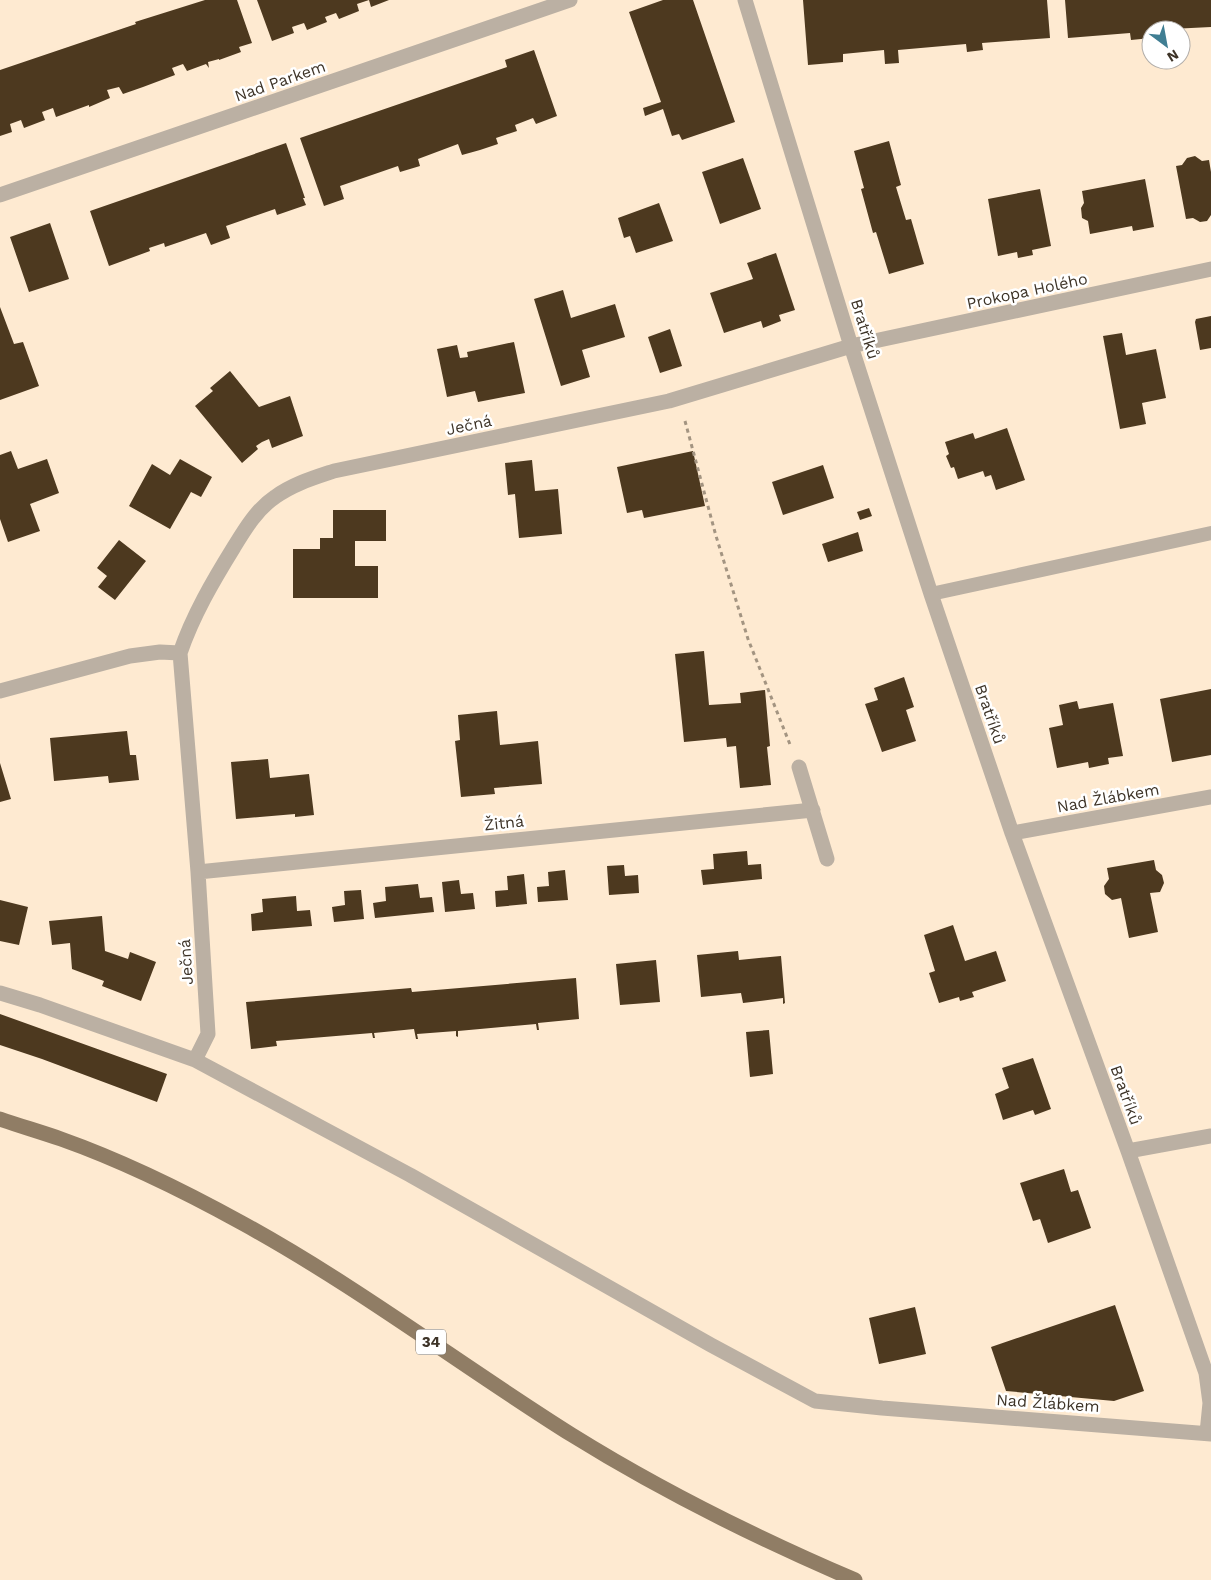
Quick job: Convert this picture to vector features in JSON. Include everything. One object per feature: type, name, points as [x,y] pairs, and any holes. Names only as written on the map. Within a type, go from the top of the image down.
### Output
[{"type":"main road","name":"34","points":[[0,1119],[62,1139],[116,1161],[244,1224],[348,1288],[507,1393],[626,1468],[746,1532],[855,1580]]},
{"type":"street","name":"Nad Parkem","points":[[0,195],[570,0]]},
{"type":"street","name":"Bratříků","points":[[745,0],[851,346],[931,594],[1012,834],[1206,1373],[1210,1403],[1209,1434]]},
{"type":"street","name":"Prokopa Holého","points":[[851,346],[1211,270]]},
{"type":"street","name":"Ječná","points":[[195,1060],[208,1034],[198,872],[180,652],[188,630],[215,578],[254,517],[274,498],[304,481],[334,471],[679,398],[851,346]]},
{"type":"street","points":[[1,688],[130,656],[160,652],[180,652]]},
{"type":"street","points":[[799,766],[828,859]]},
{"type":"street","name":"Nad Žlábkem","points":[[1012,834],[1211,798]]},
{"type":"street","name":"Žitná","points":[[198,872],[812,810]]},
{"type":"street","points":[[0,993],[40,1005],[195,1060]]},
{"type":"street","name":"Nad Žlábkem","points":[[195,1060],[410,1175],[711,1345],[815,1401],[1209,1434]]},
{"type":"street","points":[[1128,1152],[1211,1136]]},
{"type":"lane","points":[[931,594],[1211,533]]},
{"type":"path","points":[[679,398],[716,536],[748,639],[799,766]]},
{"type":"building","points":[[205,0],[237,0],[252,43],[239,47],[241,52],[208,62],[209,68],[206,64],[187,71],[183,64],[172,68],[175,75],[123,94],[119,87],[107,90],[110,98],[89,107],[89,105],[56,117],[53,108],[42,112],[45,120],[24,128],[21,120],[10,124],[12,132],[0,136],[0,70],[136,24],[135,22]]},
{"type":"building","points":[[257,0],[369,0],[357,4],[359,11],[339,19],[336,13],[325,17],[327,22],[307,30],[304,23],[292,27],[294,33],[272,41]]},
{"type":"building","points":[[369,0],[389,0],[371,7]]},
{"type":"building","points":[[663,0],[693,0],[735,122],[682,140],[679,134],[672,136],[663,109],[645,116],[643,108],[661,102],[629,12]]},
{"type":"building","points":[[803,0],[1047,0],[1050,38],[982,43],[983,50],[967,52],[966,44],[898,50],[899,63],[885,64],[884,50],[843,54],[843,62],[808,65]]},
{"type":"building","points":[[1065,0],[1211,0],[1211,27],[1191,28],[1191,20],[1141,20],[1141,39],[1131,40],[1130,33],[1068,38]]},
{"type":"building","points":[[534,50],[557,116],[536,124],[533,118],[515,125],[517,131],[496,138],[498,144],[480,150],[462,155],[458,144],[418,159],[420,166],[400,172],[398,166],[340,186],[344,199],[324,206],[300,138],[507,67],[505,60]]},
{"type":"building","points":[[889,141],[901,185],[896,187],[906,220],[911,219],[924,264],[889,274],[876,232],[873,233],[861,189],[864,188],[854,151]]},
{"type":"building","points":[[286,143],[306,205],[277,215],[275,209],[226,226],[230,238],[211,245],[206,233],[165,247],[164,243],[149,248],[150,251],[109,266],[90,211]]},
{"type":"building","points":[[1195,156],[1202,161],[1209,160],[1211,172],[1211,215],[1207,221],[1200,222],[1193,218],[1186,219],[1176,166],[1182,165],[1187,158]]},
{"type":"building","points":[[743,158],[761,209],[720,224],[702,172]]},
{"type":"building","points":[[1145,179],[1154,227],[1133,231],[1132,226],[1090,234],[1088,221],[1082,218],[1081,208],[1084,203],[1082,191]]},
{"type":"building","points":[[1040,189],[1051,246],[1032,250],[1033,255],[1018,258],[1017,252],[998,256],[988,199]]},
{"type":"building","points":[[659,203],[673,241],[636,253],[630,236],[624,238],[618,218]]},
{"type":"building","points":[[50,223],[69,279],[29,292],[10,237]]},
{"type":"building","points":[[776,253],[795,310],[779,315],[781,321],[763,328],[761,321],[724,333],[710,293],[753,279],[747,263]]},
{"type":"building","points":[[563,290],[571,318],[615,304],[625,337],[582,350],[590,377],[561,386],[534,299]]},
{"type":"building","points":[[0,307],[14,344],[23,342],[39,386],[0,400]]},
{"type":"building","points":[[1211,316],[1211,348],[1200,350],[1195,322],[1196,319]]},
{"type":"building","points":[[670,329],[682,366],[660,373],[648,337]]},
{"type":"building","points":[[1122,333],[1126,355],[1156,349],[1166,398],[1142,403],[1146,424],[1120,429],[1103,336]]},
{"type":"building","points":[[514,342],[525,393],[478,402],[475,391],[447,397],[437,349],[457,345],[460,358],[468,357],[467,352]]},
{"type":"building","points":[[230,371],[259,407],[290,396],[303,436],[272,448],[269,439],[262,442],[256,446],[258,449],[242,463],[195,406],[213,391],[210,388]]},
{"type":"building","points":[[1007,428],[1025,480],[996,490],[991,475],[985,477],[983,471],[958,479],[954,467],[951,468],[946,456],[949,454],[945,442],[973,433],[975,439]]},
{"type":"building","points":[[11,451],[18,469],[47,459],[59,493],[30,504],[40,531],[8,542],[0,519],[0,455]]},
{"type":"building","points":[[693,451],[705,506],[644,518],[642,510],[627,513],[617,467]]},
{"type":"building","points":[[180,459],[212,477],[201,497],[191,492],[170,529],[129,506],[152,464],[170,475]]},
{"type":"building","points":[[532,460],[535,491],[558,489],[562,534],[519,538],[515,494],[508,495],[505,463]]},
{"type":"building","points":[[823,465],[834,498],[783,515],[772,482]]},
{"type":"building","points":[[869,508],[872,516],[860,520],[857,512]]},
{"type":"building","points":[[333,510],[386,510],[386,541],[355,541],[355,566],[378,566],[378,598],[293,598],[293,549],[320,549],[320,538],[333,538]]},
{"type":"building","points":[[858,532],[863,551],[828,562],[822,544]]},
{"type":"building","points":[[119,540],[146,561],[115,600],[98,587],[107,576],[97,568]]},
{"type":"building","points":[[704,651],[709,705],[741,703],[740,693],[765,690],[770,746],[767,747],[771,785],[740,788],[736,746],[727,747],[726,738],[684,742],[675,654]]},
{"type":"building","points":[[904,677],[914,707],[906,710],[916,741],[882,752],[865,704],[878,700],[874,688]]},
{"type":"building","points":[[1211,689],[1211,755],[1172,762],[1160,699]]},
{"type":"building","points":[[1077,701],[1079,709],[1113,703],[1123,756],[1108,758],[1109,764],[1089,768],[1088,762],[1057,768],[1049,728],[1063,725],[1059,705]]},
{"type":"building","points":[[497,711],[500,745],[538,741],[542,784],[494,788],[495,794],[461,797],[455,741],[460,740],[458,715]]},
{"type":"building","points":[[127,731],[130,755],[136,755],[139,780],[109,783],[108,776],[54,781],[50,738]]},
{"type":"building","points":[[268,759],[270,778],[309,774],[314,815],[295,817],[295,814],[236,819],[231,762]]},
{"type":"building","points":[[0,763],[11,799],[0,802]]},
{"type":"building","points":[[747,851],[748,865],[761,864],[762,879],[703,885],[701,870],[714,869],[713,854]]},
{"type":"building","points":[[1154,860],[1156,870],[1162,875],[1164,883],[1160,892],[1150,893],[1158,932],[1129,938],[1121,898],[1112,900],[1105,894],[1104,886],[1109,879],[1107,868]]},
{"type":"building","points":[[624,865],[625,876],[638,875],[639,893],[609,895],[607,866]]},
{"type":"building","points":[[565,870],[568,900],[538,902],[537,887],[549,886],[548,872]]},
{"type":"building","points":[[524,874],[527,904],[496,907],[495,891],[508,890],[507,876]]},
{"type":"building","points":[[459,880],[461,894],[473,893],[475,909],[445,912],[442,882]]},
{"type":"building","points":[[418,884],[420,898],[432,897],[434,912],[375,918],[373,903],[386,901],[385,887]]},
{"type":"building","points":[[361,890],[364,919],[334,922],[332,907],[345,905],[344,891]]},
{"type":"building","points":[[296,896],[297,911],[310,910],[312,926],[252,931],[251,914],[263,912],[262,899]]},
{"type":"building","points":[[0,900],[28,907],[19,945],[0,941]]},
{"type":"building","points":[[102,916],[105,951],[128,959],[130,952],[156,962],[141,1001],[102,986],[104,981],[72,969],[70,943],[52,945],[49,921]]},
{"type":"building","points":[[953,925],[965,961],[996,951],[1006,981],[972,992],[974,997],[960,1001],[959,997],[939,1003],[929,973],[935,971],[924,935]]},
{"type":"building","points":[[738,951],[739,960],[781,956],[785,1003],[783,1004],[783,998],[743,1003],[741,993],[701,997],[697,955]]},
{"type":"building","points":[[656,960],[660,1002],[620,1005],[616,964]]},
{"type":"building","points":[[576,978],[579,1019],[538,1023],[539,1030],[537,1030],[536,1024],[458,1031],[458,1037],[456,1036],[456,1031],[417,1034],[418,1039],[416,1039],[414,1029],[374,1033],[375,1038],[373,1038],[372,1033],[276,1041],[277,1046],[251,1049],[246,1002],[411,988],[412,992]]},
{"type":"building","points":[[0,1014],[167,1074],[157,1102],[0,1045]]},
{"type":"building","points":[[769,1030],[773,1074],[750,1077],[746,1032]]},
{"type":"building","points":[[1033,1058],[1051,1109],[1035,1115],[1033,1110],[1003,1120],[995,1094],[1009,1088],[1002,1068]]},
{"type":"building","points":[[1064,1169],[1071,1192],[1078,1190],[1091,1228],[1048,1243],[1040,1219],[1033,1221],[1020,1183]]},
{"type":"building","points":[[1115,1305],[1144,1391],[1114,1401],[1006,1391],[991,1347]]},
{"type":"building","points":[[915,1307],[926,1354],[879,1364],[869,1318]]}]
